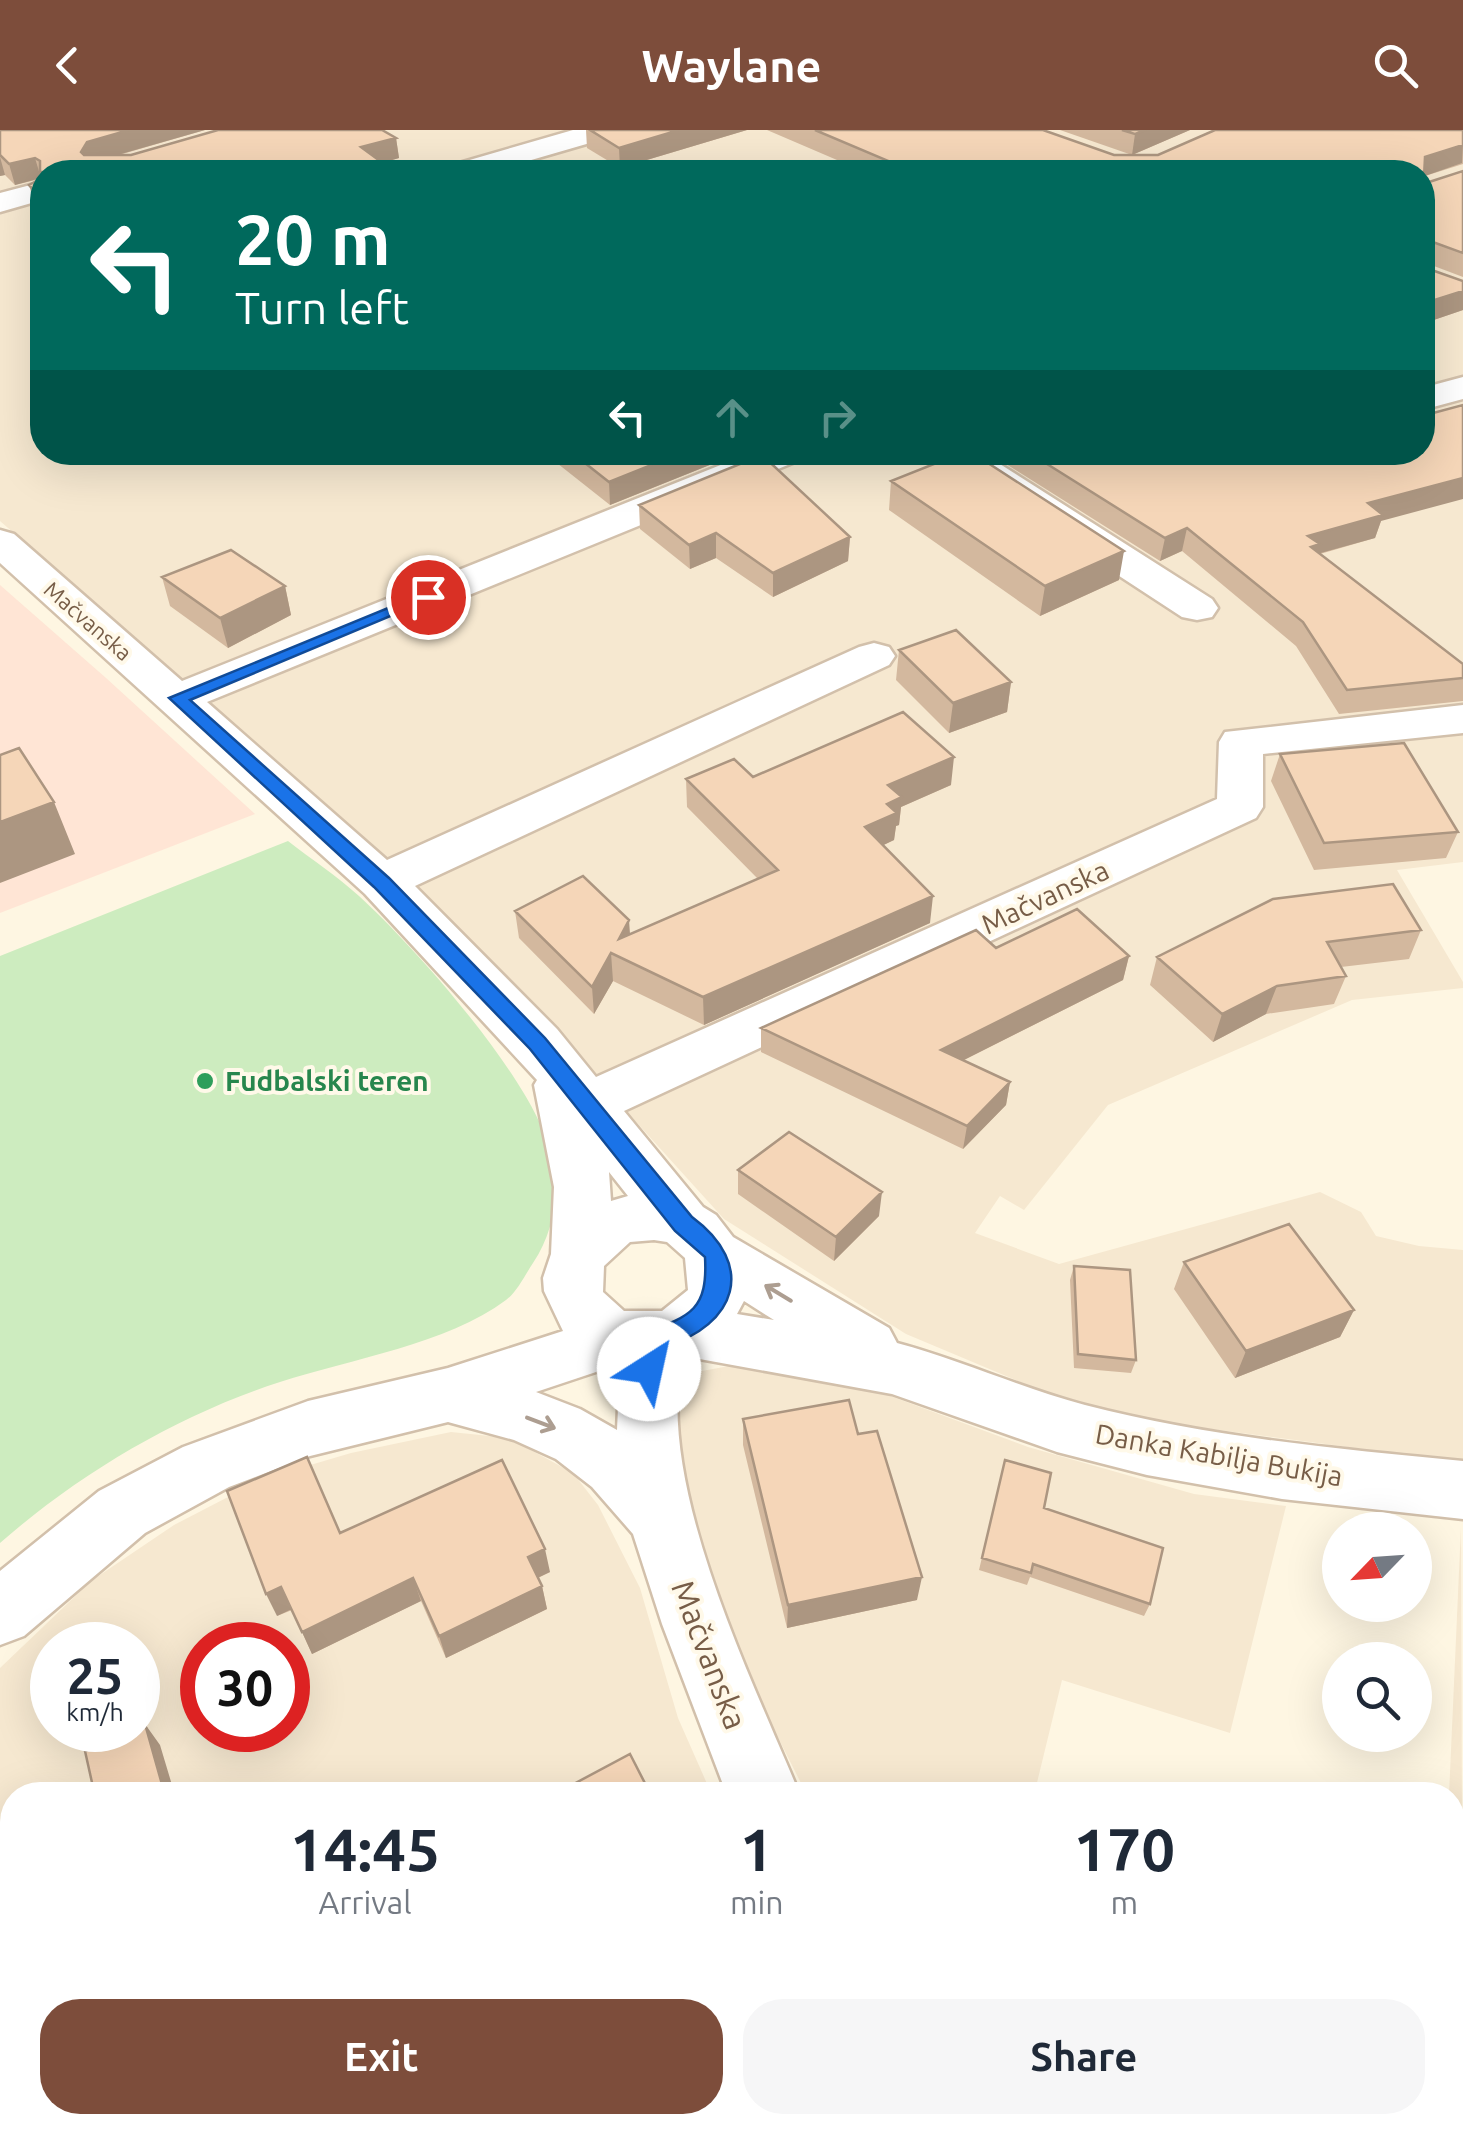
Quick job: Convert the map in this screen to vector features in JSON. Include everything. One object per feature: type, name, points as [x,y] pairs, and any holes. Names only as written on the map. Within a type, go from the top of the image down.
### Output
[{"type":"street","points":[[501,160],[604,130]]},
{"type":"street","points":[[0,204],[30,195]]},
{"type":"street","points":[[1435,396],[1463,388]]},
{"type":"street","points":[[178,698],[755,465]]},
{"type":"street","points":[[974,465],[1197,608]]},
{"type":"street","name":"Mačvanska","points":[[0,542],[382,882],[571,1084],[1240,807],[1241,742],[1463,719]]},
{"type":"street","points":[[382,882],[874,656]]},
{"type":"street","points":[[0,1612],[122,1512],[206,1467],[368,1412],[448,1394],[653,1336],[707,1313],[719,1288],[700,1239],[571,1084]]},
{"type":"street","points":[[571,1084],[586,1201],[576,1265],[577,1303],[595,1324],[653,1336],[790,1345],[923,1376]]},
{"type":"street","points":[[368,1412],[517,1341],[548,1315],[598,1232],[624,1220],[654,1217],[700,1239],[923,1376]]},
{"type":"street","points":[[653,1336],[645,1398],[658,1514]]},
{"type":"street","name":"Danka Kabilja Bukija","points":[[923,1376],[1100,1437],[1313,1476],[1463,1490]]},
{"type":"street","points":[[448,1394],[557,1428],[612,1464],[658,1514]]},
{"type":"street","name":"Mačvanska","points":[[658,1514],[690,1608],[759,1782]]},
{"type":"shaded area","points":[[0,130],[1463,130],[1463,862],[1397,870],[1463,988],[1352,1000],[1108,1105],[1024,1210],[1000,1196],[975,1233],[1059,1264],[1320,1192],[1361,1212],[1376,1236],[1419,1246],[1463,1250],[1463,1462],[1158,1422],[1051,1395],[906,1334],[724,1219],[628,1113],[311,792],[0,521]]},
{"type":"shaded area","points":[[0,585],[106,678],[255,814],[0,913]]},
{"type":"shaded area","points":[[745,1363],[839,1377],[1028,1447],[1194,1494],[1286,1506],[1230,1733],[1062,1680],[1037,1782],[800,1782],[755,1692],[702,1558],[673,1437],[670,1377]]},
{"type":"shaded area","points":[[451,1432],[509,1438],[573,1473],[598,1505],[640,1588],[678,1718],[706,1782],[0,1782],[0,1668],[30,1639],[30,1752],[160,1752],[160,1622],[48,1622],[91,1581],[174,1525],[263,1479],[351,1453]]},
{"type":"shaded area","points":[[1461,1527],[1462,1782],[1450,1782]]},
{"type":"green space","name":"Fudbalski teren","points":[[288,841],[383,919],[442,983],[502,1059],[544,1132],[553,1162],[555,1202],[545,1240],[514,1293],[482,1315],[427,1339],[280,1382],[204,1411],[97,1470],[0,1543],[0,956]]},
{"type":"building","points":[[0,130],[129,130],[87,142],[81,152],[84,155],[131,155],[218,130],[382,130],[396,138],[361,147],[379,160],[35,158],[9,164],[0,155]]},
{"type":"building","points":[[590,130],[679,130],[619,148]]},
{"type":"building","points":[[815,130],[1043,130],[1114,155],[1158,155],[1215,130],[1463,130],[1463,145],[1425,160],[886,160]]},
{"type":"building","points":[[1463,171],[1463,253],[1435,243],[1435,180]]},
{"type":"building","points":[[1435,271],[1463,281],[1463,291],[1435,300]]},
{"type":"building","points":[[1463,405],[1463,478],[1368,503],[1383,515],[1308,536],[1320,544],[1311,547],[1463,664],[1463,678],[1347,690],[1303,622],[1187,528],[1165,538],[1049,465],[1435,465],[1435,413]]},
{"type":"building","points":[[587,465],[652,465],[609,482]]},
{"type":"building","points":[[737,465],[773,465],[850,537],[773,573],[716,533],[689,545],[639,505]]},
{"type":"building","points":[[931,465],[991,465],[1124,551],[1045,586],[891,481]]},
{"type":"building","points":[[231,550],[285,586],[220,618],[162,577]]},
{"type":"building","points":[[956,630],[1011,682],[953,703],[899,650]]},
{"type":"building","points":[[903,712],[954,757],[888,785],[902,797],[887,804],[897,813],[865,827],[933,896],[703,997],[611,953],[592,987],[515,911],[583,876],[629,920],[619,939],[778,870],[686,779],[734,759],[753,777]]},
{"type":"building","points":[[1404,743],[1458,832],[1324,843],[1280,754]]},
{"type":"building","points":[[19,748],[54,802],[0,822],[0,755]]},
{"type":"building","points":[[1393,884],[1421,930],[1327,942],[1346,976],[1277,986],[1222,1014],[1157,957],[1273,899]]},
{"type":"building","points":[[1077,909],[1129,956],[941,1050],[1010,1082],[967,1126],[761,1028],[976,930],[996,948]]},
{"type":"building","points":[[789,1132],[882,1192],[836,1237],[738,1170]]},
{"type":"building","points":[[1289,1224],[1354,1310],[1246,1351],[1184,1262]]},
{"type":"building","points":[[1074,1266],[1130,1270],[1136,1360],[1078,1354]]},
{"type":"building","points":[[849,1400],[858,1434],[877,1431],[922,1577],[788,1605],[743,1419]]},
{"type":"building","points":[[307,1457],[340,1533],[502,1460],[545,1549],[528,1557],[542,1586],[439,1636],[413,1578],[310,1628],[310,1622],[297,1622],[281,1587],[266,1594],[227,1491]]},
{"type":"building","points":[[1005,1460],[1051,1473],[1044,1508],[1163,1548],[1150,1604],[1033,1564],[1031,1573],[982,1558]]},
{"type":"building","points":[[85,1752],[153,1752],[161,1782],[92,1782]]},
{"type":"building","points":[[630,1754],[644,1782],[577,1782]]},
{"type":"place","name":"Fudbalski teren","points":[[205,1081]]},
{"type":"route","points":[[428,597],[178,698],[382,882],[538,1043],[683,1224],[706,1240],[716,1255],[719,1288],[707,1313],[684,1331],[653,1340],[649,1369]]}]
